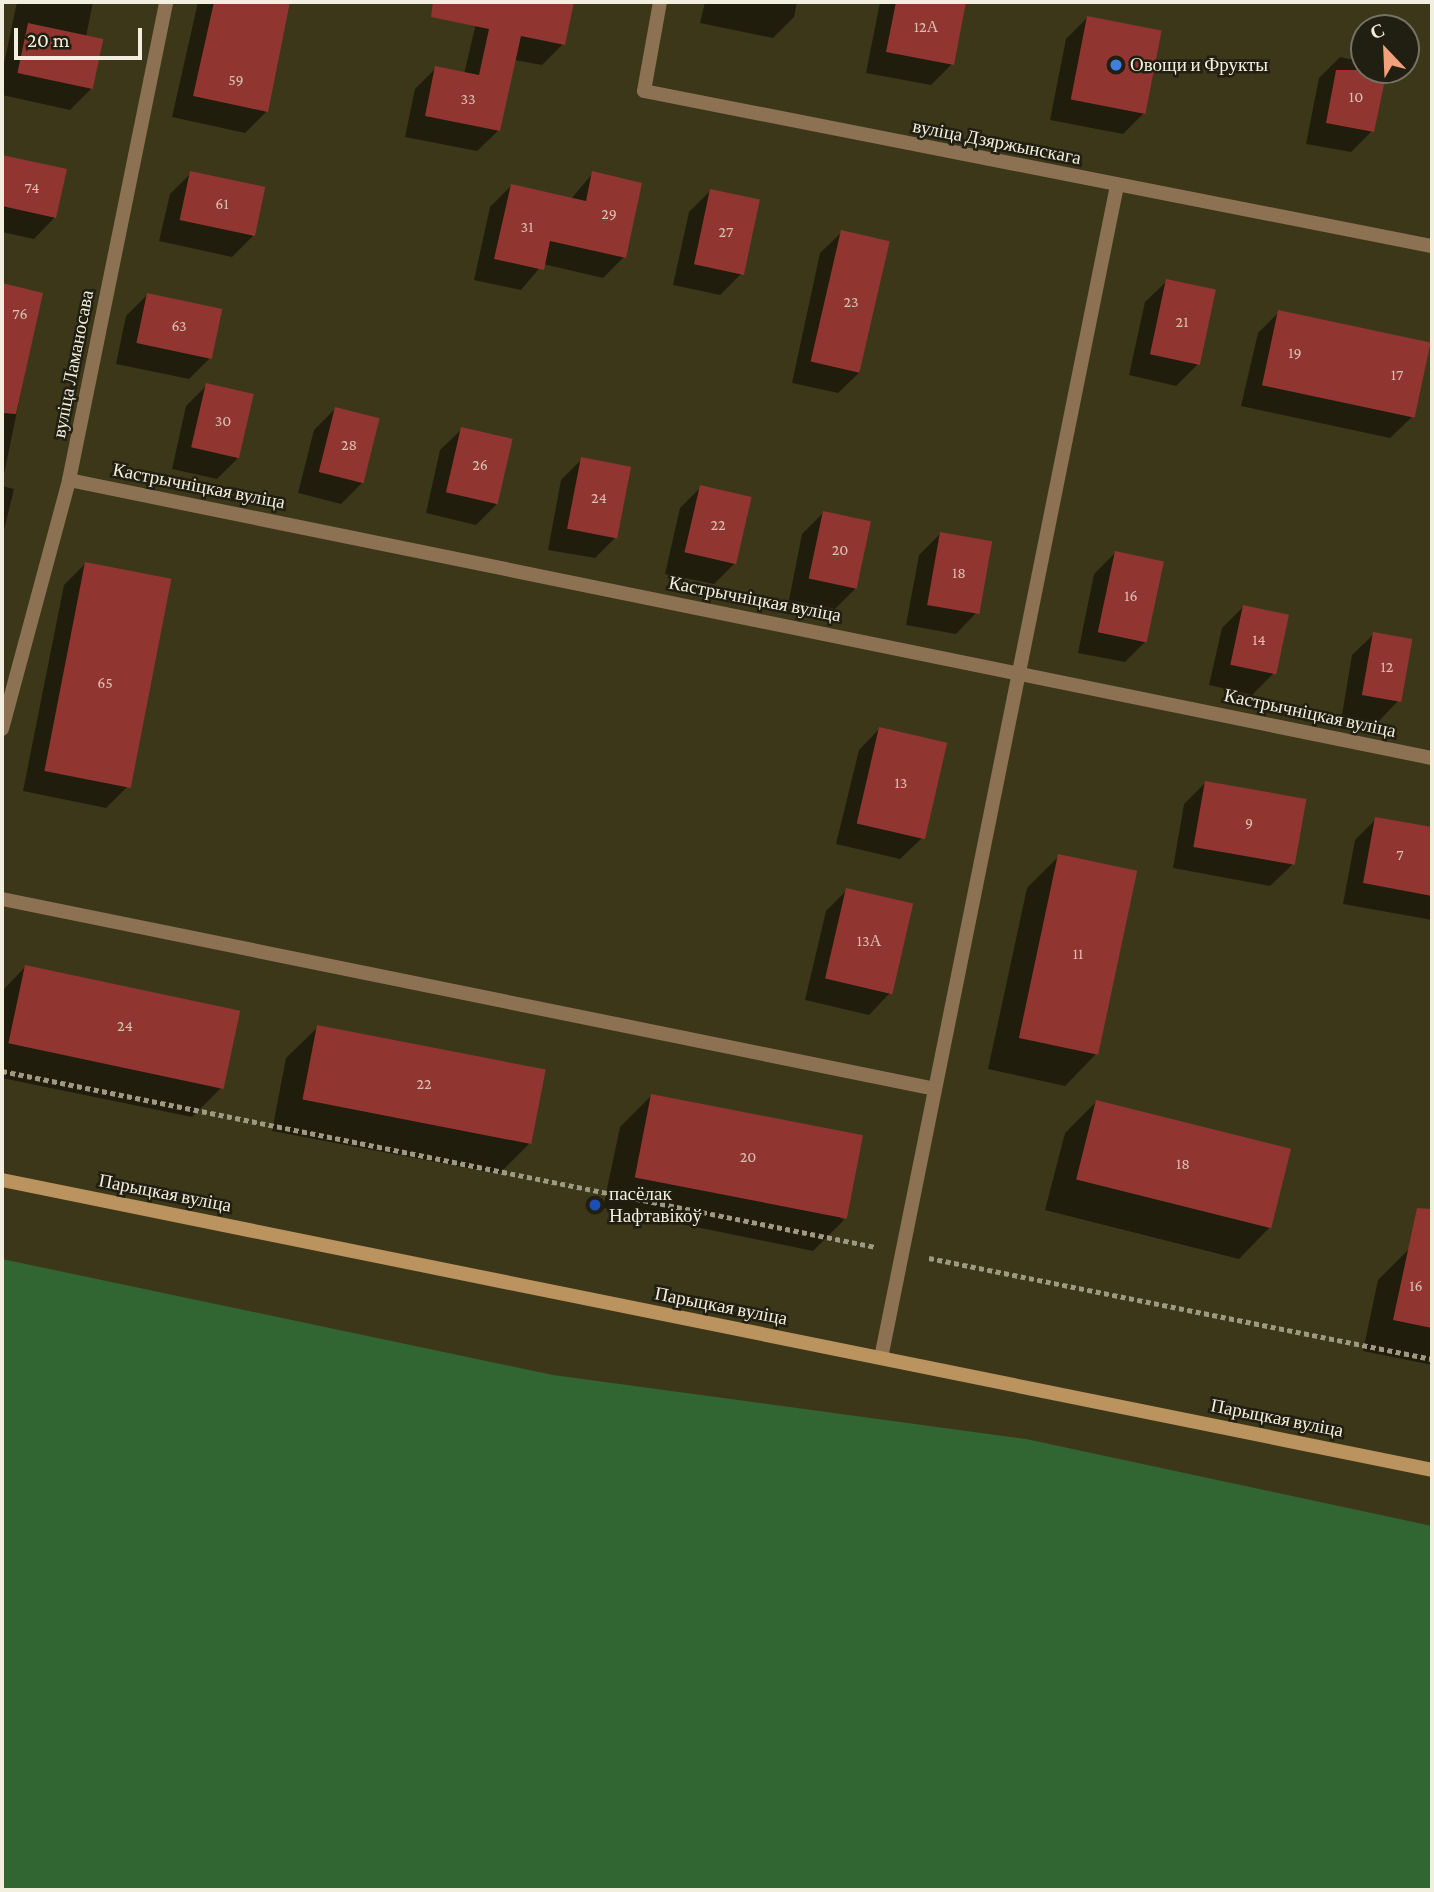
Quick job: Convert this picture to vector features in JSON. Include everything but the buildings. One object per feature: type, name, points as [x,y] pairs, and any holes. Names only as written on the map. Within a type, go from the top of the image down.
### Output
[{"type":"main road","name":"Парыцкая вуліца","points":[[2,1180],[1432,1470]]},
{"type":"street","name":"вуліца Ламаносава","points":[[2,729],[69,480],[166,2]]},
{"type":"street","name":"вуліца Дзяржынскага","points":[[660,2],[644,91],[1432,246]]},
{"type":"street","points":[[881,1358],[1117,185]]},
{"type":"street","name":"Кастрычніцкая вуліца","points":[[69,480],[1432,758]]},
{"type":"street","points":[[2,900],[935,1089]]},
{"type":"path","points":[[2,1071],[1432,1359]]},
{"type":"green space","points":[[2,1259],[553,1375],[1026,1439],[1432,1526],[1432,1890],[2,1890]]},
{"type":"place","name":"Овощи и Фрукты","points":[[1116,65]]},
{"type":"place","name":"пасёлак Нафтавікоў","points":[[595,1205]]}]
